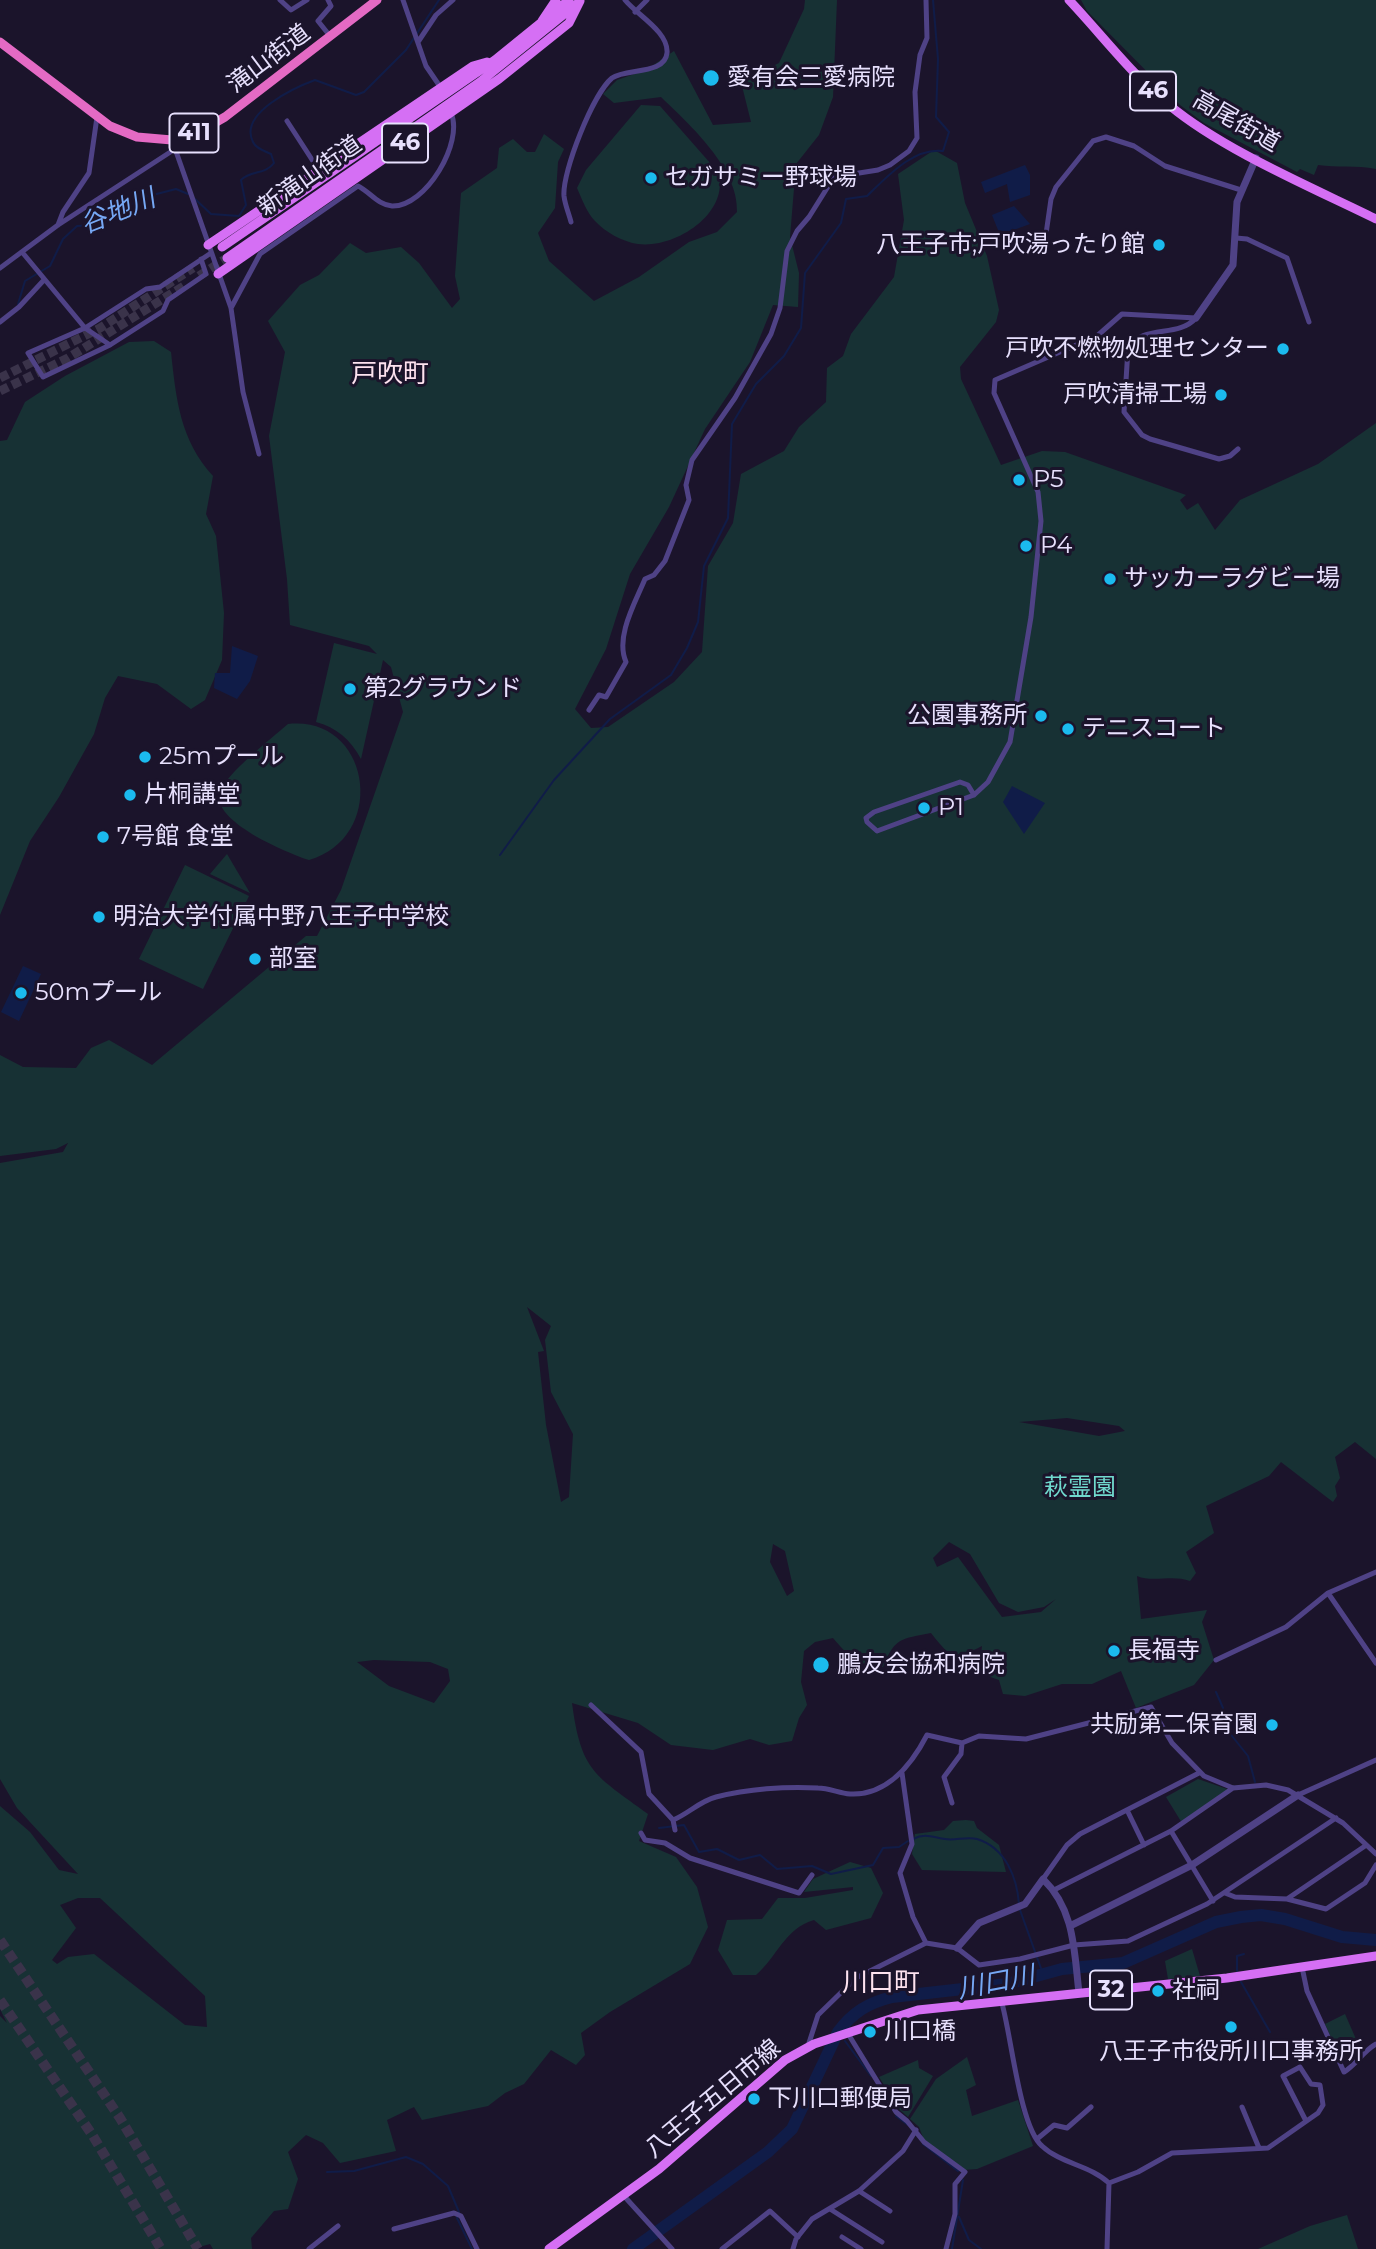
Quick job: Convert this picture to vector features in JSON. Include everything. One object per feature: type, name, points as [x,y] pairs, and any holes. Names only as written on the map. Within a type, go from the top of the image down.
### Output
[{"type":"highway","name":"滝山街道","points":[[0,42],[97,117],[130,135],[173,144],[225,117],[377,0]]},
{"type":"main road","name":"46","points":[[540,26],[548,8],[556,0]]},
{"type":"main road","name":"新滝山街道","points":[[222,247],[495,60],[569,0]]},
{"type":"main road","name":"高尾街道","points":[[1069,0],[1164,101],[1205,131],[1376,219]]},
{"type":"main road","name":"46","points":[[218,274],[356,183],[451,112],[569,23],[581,1]]},
{"type":"main road","name":"新滝山街道","points":[[227,258],[480,82],[581,1]]},
{"type":"main road","name":"46","points":[[209,249],[473,66],[495,60]]},
{"type":"main road","name":"八王子五日市線","points":[[549,2249],[679,2153],[774,2068],[811,2045],[918,2010],[1302,1967],[1376,1956]]},
{"type":"street","points":[[281,0],[292,10],[307,0]]},
{"type":"street","points":[[328,0],[331,6],[318,21],[330,36]]},
{"type":"street","points":[[412,0],[405,3],[426,66],[441,88]]},
{"type":"street","points":[[418,41],[436,15],[453,0]]},
{"type":"street","points":[[571,222],[564,195],[568,172],[601,93],[612,78],[631,70],[654,68],[666,58],[665,40],[625,0]]},
{"type":"street","points":[[635,12],[647,0]]},
{"type":"street","points":[[589,710],[599,695],[607,697],[626,662],[622,655],[627,623],[645,579],[654,575],[665,561],[689,500],[686,485],[692,460],[735,398],[771,334],[780,308],[784,266],[791,241],[834,177],[878,170],[890,165],[909,151],[917,138],[915,92],[920,55],[927,38],[926,0]]},
{"type":"street","points":[[231,308],[260,254],[356,183],[389,206],[400,205],[421,194],[445,160],[455,120],[451,112]]},
{"type":"street","points":[[58,225],[63,212],[89,173],[97,117]]},
{"type":"street","points":[[287,121],[320,172]]},
{"type":"street","points":[[1044,248],[1051,199],[1056,187],[1093,141],[1106,137],[1134,146],[1165,166],[1241,190]]},
{"type":"street","points":[[0,268],[173,144],[231,308],[243,392],[259,454]]},
{"type":"street","points":[[1238,449],[1230,456],[1219,459],[1150,439],[1142,435],[1124,412],[1128,356],[1132,342],[1144,334],[1188,326],[1229,273],[1237,238],[1236,215],[1241,190],[1256,158]]},
{"type":"street","points":[[1237,238],[1247,239],[1287,258],[1310,322]]},
{"type":"street","points":[[201,259],[206,274],[168,300],[163,311],[110,345],[43,377],[28,353],[85,328],[146,289],[160,287],[201,259],[209,249]]},
{"type":"street","points":[[22,252],[43,281],[85,328],[110,345]]},
{"type":"street","points":[[0,322],[19,307],[43,281]]},
{"type":"street","points":[[974,795],[968,785],[960,782],[874,812],[866,818],[877,831],[974,795],[988,782],[1010,742],[1031,617],[1041,521],[1038,492],[994,393],[995,380],[1097,336],[1122,314],[1196,318]]},
{"type":"street","points":[[1216,1660],[1286,1628],[1328,1593],[1376,1572]]},
{"type":"street","points":[[1328,1593],[1376,1663]]},
{"type":"street","points":[[591,1705],[641,1752],[649,1794],[673,1820],[676,1830]]},
{"type":"street","points":[[673,1820],[691,1813],[715,1797],[798,1787],[860,1794],[874,1790],[902,1773],[914,1760],[927,1735],[962,1743],[979,1736],[1026,1738],[1151,1707],[1172,1743],[1199,1773],[1233,1788],[1266,1785],[1298,1795],[1336,1818],[1376,1854]]},
{"type":"street","points":[[952,1804],[944,1777],[961,1754],[962,1743]]},
{"type":"street","points":[[1072,1925],[1192,1865],[1298,1795],[1376,1760]]},
{"type":"street","points":[[902,1773],[912,1842],[900,1873],[913,1917],[926,1943]]},
{"type":"street","points":[[957,1948],[979,1923],[1020,1908],[1071,1841],[1094,1825],[1199,1773]]},
{"type":"street","points":[[1054,1889],[1171,1831],[1233,1788]]},
{"type":"street","points":[[1127,1810],[1144,1845]]},
{"type":"street","points":[[811,2045],[818,2015],[856,1978],[926,1943],[957,1948],[979,1965],[1128,1941],[1213,1901],[1336,1818]]},
{"type":"street","points":[[1171,1831],[1213,1901]]},
{"type":"street","points":[[641,1833],[645,1840],[665,1843],[690,1858],[799,1893],[812,1875]]},
{"type":"street","points":[[1287,1899],[1365,1846]]},
{"type":"street","points":[[1225,1893],[1235,1897],[1287,1899],[1326,1909],[1365,1883],[1376,1865]]},
{"type":"street","points":[[1043,1879],[1054,1889],[1072,1925],[1079,1993]]},
{"type":"street","points":[[1302,1967],[1307,1991],[1344,2072],[1356,2065],[1368,2048],[1376,2045]]},
{"type":"street","points":[[1001,2000],[1010,2028],[1009,2044],[1014,2068],[1040,2146],[1100,2174],[1109,2183],[1107,2249]]},
{"type":"street","points":[[848,2032],[896,2112],[916,2130],[924,2142],[965,2172],[955,2184],[955,2214],[946,2249]]},
{"type":"street","points":[[1109,2183],[1138,2172],[1172,2153],[1268,2148],[1306,2121],[1323,2105],[1320,2085],[1311,2084],[1300,2067],[1283,2076],[1306,2121]]},
{"type":"street","points":[[1037,2139],[1054,2125],[1067,2128],[1091,2106]]},
{"type":"street","points":[[1242,2107],[1259,2148]]},
{"type":"street","points":[[793,2249],[798,2237],[812,2219],[859,2191],[903,2151],[916,2130]]},
{"type":"street","points":[[859,2191],[890,2211]]},
{"type":"street","points":[[624,2196],[672,2249]]},
{"type":"street","points":[[831,2209],[882,2242]]},
{"type":"street","points":[[722,2249],[770,2211],[798,2237]]},
{"type":"street","points":[[394,2229],[454,2213],[461,2216],[477,2249]]},
{"type":"street","points":[[309,2249],[338,2226]]},
{"type":"street","points":[[842,2237],[860,2248],[868,2233]]},
{"type":"green space","name":"萩霊園","points":[[805,0],[837,0],[833,97],[819,135],[796,164],[790,237],[799,273],[798,307],[773,305],[750,362],[705,429],[669,507],[630,574],[606,649],[575,709],[591,728],[608,727],[674,682],[702,652],[708,566],[733,523],[741,474],[784,451],[799,427],[826,402],[827,368],[843,356],[851,334],[894,277],[904,220],[898,174],[934,150],[957,163],[965,203],[987,256],[999,310],[996,322],[960,367],[961,379],[1001,465],[1042,451],[1065,452],[1186,495],[1180,500],[1187,510],[1198,503],[1215,530],[1240,500],[1318,464],[1376,423],[1376,1459],[1355,1442],[1335,1457],[1340,1478],[1335,1486],[1337,1496],[1333,1502],[1281,1462],[1269,1476],[1206,1506],[1214,1533],[1186,1552],[1196,1573],[1190,1581],[1137,1576],[1141,1619],[1207,1610],[1202,1622],[1214,1660],[1194,1685],[1136,1708],[1121,1671],[1092,1684],[1062,1684],[1025,1696],[1003,1694],[999,1680],[979,1673],[982,1646],[964,1654],[953,1655],[931,1633],[900,1641],[891,1650],[883,1667],[867,1665],[855,1659],[833,1638],[815,1642],[804,1651],[801,1682],[807,1705],[799,1718],[792,1741],[769,1745],[750,1739],[713,1750],[671,1745],[638,1723],[572,1703],[580,1744],[594,1770],[615,1790],[648,1814],[639,1841],[676,1857],[697,1887],[708,1927],[690,1964],[610,2012],[581,2033],[585,2055],[576,2065],[551,2050],[524,2084],[505,2093],[488,2106],[422,2120],[414,2107],[387,2120],[396,2151],[340,2163],[323,2143],[306,2135],[288,2152],[298,2179],[288,2209],[274,2211],[251,2238],[252,2249],[213,2249],[210,2244],[192,2249],[0,2249],[0,2016],[7,2023],[0,2009],[0,1806],[30,1832],[59,1870],[78,1874],[17,1808],[0,1779],[0,1163],[63,1152],[68,1143],[56,1149],[0,1156],[0,1055],[23,1067],[76,1068],[91,1048],[109,1040],[152,1065],[306,936],[317,936],[341,890],[403,712],[391,667],[383,660],[361,759],[342,735],[316,722],[334,643],[377,654],[369,646],[290,625],[269,436],[285,352],[268,321],[300,285],[319,275],[350,243],[366,253],[401,247],[419,263],[452,308],[460,299],[455,276],[461,193],[497,168],[499,148],[513,139],[527,152],[535,152],[544,134],[564,149],[558,162],[555,208],[538,233],[549,261],[594,301],[639,277],[689,242],[717,232],[737,212],[730,180],[711,149],[661,97],[614,103],[603,94],[617,80],[646,70],[674,51],[713,125],[751,122],[741,82],[779,63],[804,9]],"holes":[[[527,1307],[551,1326],[545,1340],[551,1392],[573,1434],[569,1497],[561,1502],[546,1425],[538,1352],[544,1351]],[[1067,1418],[1119,1426],[1125,1431],[1099,1436],[1019,1422]],[[949,1542],[970,1554],[999,1603],[1018,1612],[1044,1607],[1056,1599],[1041,1612],[1002,1617],[958,1557],[937,1567],[933,1558]],[[773,1544],[785,1551],[794,1591],[787,1596],[770,1562]],[[357,1662],[430,1662],[448,1669],[450,1681],[434,1703],[389,1686]],[[78,1898],[100,1898],[205,1996],[207,2027],[185,2025],[94,1954],[68,1957],[57,1964],[52,1960],[76,1928],[60,1905]]]},
{"type":"green space","points":[[1081,0],[1376,0],[1376,169],[1318,165],[1314,175],[1300,169],[1297,172],[1204,123],[1180,105],[1087,11]]},
{"type":"green space","name":"セガサミー野球場","points":[[641,105],[660,106],[718,172],[720,187],[716,201],[697,225],[668,241],[653,244],[626,241],[604,229],[590,214],[577,188],[586,170]]},
{"type":"green space","points":[[154,341],[171,352],[178,402],[187,433],[193,448],[213,476],[206,514],[216,536],[224,613],[222,660],[205,700],[191,709],[157,684],[118,676],[105,698],[94,734],[59,797],[30,841],[0,915],[0,441],[7,440],[25,402],[65,376],[129,342]]},
{"type":"green space","points":[[288,724],[316,726],[338,738],[352,757],[360,780],[359,804],[351,828],[334,847],[309,860],[285,851],[238,825],[220,804],[220,793],[230,776]]},
{"type":"green space","points":[[227,854],[250,893],[210,874]]},
{"type":"green space","points":[[185,865],[249,896],[203,989],[139,959]]},
{"type":"green space","points":[[1198,1779],[1230,1790],[1182,1823],[1166,1797]]},
{"type":"green space","points":[[953,1821],[974,1821],[977,1828],[999,1845],[1006,1872],[922,1870],[912,1854],[915,1834],[944,1830]]},
{"type":"green space","points":[[850,1862],[871,1868],[883,1893],[871,1918],[826,1930],[814,1920],[804,1924],[788,1936],[756,1975],[733,1975],[718,1950],[727,1920],[762,1919],[778,1898],[805,1898],[853,1890],[853,1887],[804,1892],[813,1879]]},
{"type":"green space","points":[[1192,1949],[1200,1976],[1168,1979],[1165,1961]]},
{"type":"green space","points":[[1345,2014],[1359,2046],[1339,2055],[1325,2024]]},
{"type":"green space","points":[[967,2057],[976,2085],[966,2090],[972,2116],[1018,2100],[1033,2146],[977,2169],[963,2170],[924,2140],[919,2127],[910,2119],[936,2079]]},
{"type":"green space","points":[[918,2060],[919,2068],[933,2076],[908,2117],[900,2110],[879,2077]]},
{"type":"green space","points":[[1347,2215],[1358,2249],[1258,2249],[1310,2226]]},
{"type":"water","points":[[1025,165],[1030,175],[1030,195],[1010,202],[1007,184],[985,193],[981,182]]},
{"type":"water","points":[[1014,206],[1030,224],[1000,235],[992,215]]},
{"type":"water","points":[[232,646],[258,656],[250,681],[237,699],[214,688],[215,673],[230,673]]},
{"type":"water","points":[[1012,786],[1045,803],[1024,834],[1003,802]]},
{"type":"water","name":"50mプール","points":[[23,966],[41,974],[19,1021],[1,1012]]},
{"type":"waterway","name":"谷地川","points":[[195,199],[211,214],[239,216],[246,205],[241,180],[274,163],[271,154],[258,148],[253,142],[251,131],[261,111],[283,95],[315,80],[356,95],[364,92],[406,50],[439,0]]},
{"type":"waterway","points":[[500,855],[554,780],[610,719],[671,675],[687,648],[698,622],[704,566],[728,518],[732,424],[756,384],[784,356],[801,328],[805,273],[841,223],[846,199],[867,196],[901,165],[921,154],[943,151],[949,132],[936,117],[938,59],[933,0]]},
{"type":"waterway","name":"谷地川","points":[[18,304],[25,281],[50,266],[63,239],[77,226],[101,225],[141,198],[176,189],[188,194]]},
{"type":"waterway","points":[[1216,1692],[1223,1708]]},
{"type":"waterway","points":[[1224,1715],[1228,1731],[1248,1756],[1255,1782]]},
{"type":"waterway","points":[[659,1828],[684,1825],[699,1852],[717,1849],[739,1860],[760,1855],[777,1869],[812,1866],[831,1874],[873,1865],[883,1848],[899,1847],[908,1841]]},
{"type":"waterway","points":[[913,1839],[925,1836],[973,1838],[987,1843],[996,1849],[1008,1865],[1016,1884],[1019,1904]]},
{"type":"waterway","points":[[1020,1910],[1043,1974]]},
{"type":"waterway","name":"川口川","points":[[633,2249],[768,2152],[792,2129],[838,2032],[855,2014],[876,2002],[892,1997],[1007,1984],[1062,1969],[1123,1963],[1216,1922],[1241,1917],[1261,1915],[1285,1919],[1342,1937],[1376,1940]]},
{"type":"waterway","points":[[1237,1971],[1237,1956],[1244,1954]]},
{"type":"waterway","points":[[1241,1982],[1270,2032]]},
{"type":"waterway","points":[[845,2041],[871,2076]]},
{"type":"waterway","points":[[896,2116],[908,2125]]},
{"type":"waterway","points":[[923,2144],[958,2171]]},
{"type":"waterway","points":[[327,2172],[354,2171],[406,2157],[423,2164],[448,2186],[459,2212],[457,2218],[472,2249]]},
{"type":"waterway","points":[[952,2249],[963,2180]]},
{"type":"waterway","points":[[959,2217],[969,2240],[981,2249]]},
{"type":"tunnel","points":[[199,276],[227,258]]},
{"type":"tunnel","points":[[0,378],[100,328],[193,268]]},
{"type":"tunnel","points":[[0,391],[68,358],[187,284]]},
{"type":"tunnel","points":[[0,1940],[120,2118],[198,2249]]},
{"type":"tunnel","points":[[0,2000],[93,2136],[161,2249]]},
{"type":"place","name":"愛有会三愛病院","points":[[711,78]]},
{"type":"place","name":"セガサミー野球場","points":[[651,178]]},
{"type":"place","name":"八王子市;戸吹湯ったり館","points":[[1159,245]]},
{"type":"place","name":"戸吹不燃物処理センター","points":[[1283,349]]},
{"type":"place","name":"戸吹清掃工場","points":[[1221,395]]},
{"type":"place","name":"P5","points":[[1019,480]]},
{"type":"place","name":"P4","points":[[1026,546]]},
{"type":"place","name":"サッカーラグビー場","points":[[1110,579]]},
{"type":"place","name":"第2グラウンド","points":[[350,689]]},
{"type":"place","name":"公園事務所","points":[[1041,716]]},
{"type":"place","name":"テニスコート","points":[[1068,729]]},
{"type":"place","name":"25mプール","points":[[145,757]]},
{"type":"place","name":"片桐講堂","points":[[130,795]]},
{"type":"place","name":"P1","points":[[924,808]]},
{"type":"place","name":"7号館 食堂","points":[[103,837]]},
{"type":"place","name":"明治大学付属中野八王子中学校","points":[[99,917]]},
{"type":"place","name":"部室","points":[[255,959]]},
{"type":"place","name":"50mプール","points":[[21,993]]},
{"type":"place","name":"長福寺","points":[[1114,1651]]},
{"type":"place","name":"鵬友会協和病院","points":[[821,1665]]},
{"type":"place","name":"共励第二保育園","points":[[1272,1725]]},
{"type":"place","name":"社祠","points":[[1158,1991]]},
{"type":"place","name":"八王子市役所川口事務所","points":[[1231,2027]]},
{"type":"place","name":"川口橋","points":[[870,2032]]},
{"type":"place","name":"下川口郵便局","points":[[754,2099]]},
{"type":"district","name":"戸吹町","points":[[390,374]]},
{"type":"district","name":"川口町","points":[[881,1983]]}]
